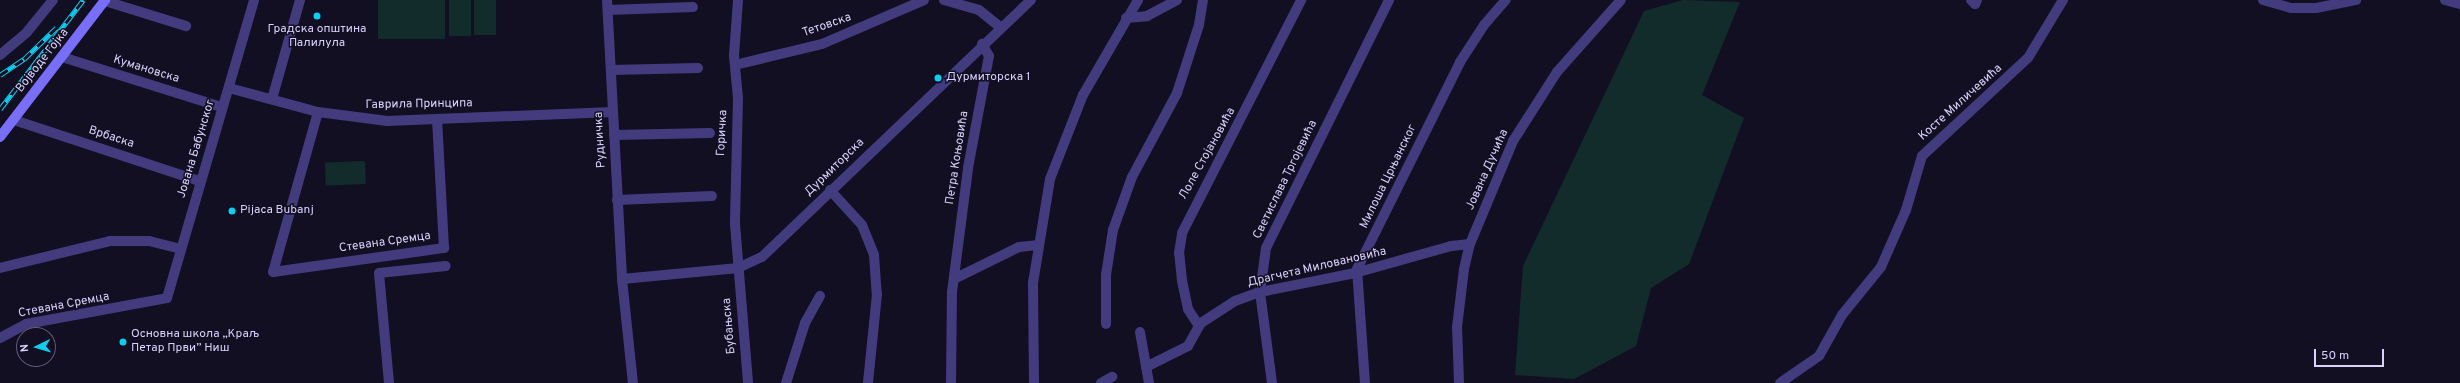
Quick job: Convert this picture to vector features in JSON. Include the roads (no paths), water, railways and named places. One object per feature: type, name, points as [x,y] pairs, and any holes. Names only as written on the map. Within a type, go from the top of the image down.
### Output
[{"type":"street","points":[[0,55],[27,32],[53,0]]},
{"type":"street","points":[[105,0],[186,26]]},
{"type":"street","name":"Војводе Гојка","points":[[0,138],[105,0]]},
{"type":"street","name":"Јована Бабунског","points":[[160,302],[169,295],[200,181],[229,88],[254,0]]},
{"type":"street","points":[[272,99],[300,0]]},
{"type":"street","name":"Горичка","points":[[738,0],[735,65],[738,268]]},
{"type":"street","name":"Тетовска","points":[[735,65],[822,44],[924,0]]},
{"type":"street","points":[[944,0],[980,10],[1000,26]]},
{"type":"street","name":"Дурмиторска","points":[[622,279],[738,268],[770,251],[830,190],[1000,26],[1031,0]]},
{"type":"street","points":[[1034,383],[1031,325],[1037,245],[1050,180],[1063,142],[1083,95],[1126,18],[1138,0]]},
{"type":"street","points":[[1126,18],[1147,16],[1177,0]]},
{"type":"street","points":[[1106,324],[1106,275],[1115,223],[1132,176],[1177,93],[1199,26],[1203,0]]},
{"type":"street","name":"Лоле Стојановића","points":[[1199,326],[1188,309],[1182,280],[1179,253],[1182,233],[1301,0]]},
{"type":"street","name":"Светислава Тргојевића","points":[[1272,383],[1260,292],[1262,265],[1269,240],[1389,0]]},
{"type":"street","name":"Милоша Црњанског","points":[[1355,273],[1460,62],[1484,25],[1506,0]]},
{"type":"street","name":"Јована Дучића","points":[[1459,383],[1456,327],[1470,244],[1513,141],[1536,101],[1584,38],[1621,0]]},
{"type":"street","points":[[1971,0],[1975,4],[1977,0]]},
{"type":"street","name":"Косте Миличевића","points":[[1780,383],[1819,356],[1842,315],[1881,267],[1906,210],[1922,156],[2028,58],[2063,0]]},
{"type":"street","points":[[2263,0],[2291,8],[2310,8],[2356,0]]},
{"type":"street","points":[[2445,0],[2460,4]]},
{"type":"street","points":[[607,5],[693,7]]},
{"type":"street","name":"Рудничка","points":[[607,5],[622,279],[633,383]]},
{"type":"street","name":"Петра Коњовића","points":[[951,383],[950,326],[954,279],[970,161],[989,56],[982,44]]},
{"type":"street","name":"Кумановска","points":[[62,57],[222,107]]},
{"type":"street","points":[[611,70],[698,68]]},
{"type":"street","name":"Гаврила Принципа","points":[[229,88],[318,112],[387,121],[613,112]]},
{"type":"street","name":"Стевана Сремца","points":[[318,112],[273,272],[444,248],[437,119]]},
{"type":"street","name":"Врбаска","points":[[14,120],[200,181]]},
{"type":"street","points":[[614,135],[710,133]]},
{"type":"street","points":[[830,190],[862,225],[874,255],[877,294],[868,383]]},
{"type":"street","points":[[618,200],[712,196]]},
{"type":"street","points":[[0,268],[110,240],[149,241],[181,249]]},
{"type":"street","name":"Драгчета Миловановића","points":[[1146,367],[1188,346],[1199,326],[1226,305],[1260,292],[1355,273],[1451,246],[1470,244]]},
{"type":"street","points":[[954,279],[1020,247],[1037,245]]},
{"type":"street","points":[[389,383],[380,274],[446,266]]},
{"type":"street","name":"Бубањска","points":[[738,268],[748,383]]},
{"type":"street","points":[[1355,273],[1365,383]]},
{"type":"street","points":[[786,383],[805,323],[820,296]]},
{"type":"street","name":"Стевана Сремца","points":[[0,338],[34,322],[160,302]]},
{"type":"street","points":[[1140,332],[1149,383]]},
{"type":"street","points":[[1101,383],[1112,377]]},
{"type":"railway","points":[[0,109],[83,0]]},
{"type":"railway","points":[[0,75],[24,59],[56,28]]},
{"type":"place","name":"Градска општина Палилула","points":[[317,16]]},
{"type":"place","name":"Дурмиторска 1","points":[[938,78]]},
{"type":"place","name":"Pijaca Bubanj","points":[[232,211]]},
{"type":"place","name":"Основна школа „Краљ Петар Први” Ниш","points":[[123,342]]}]
